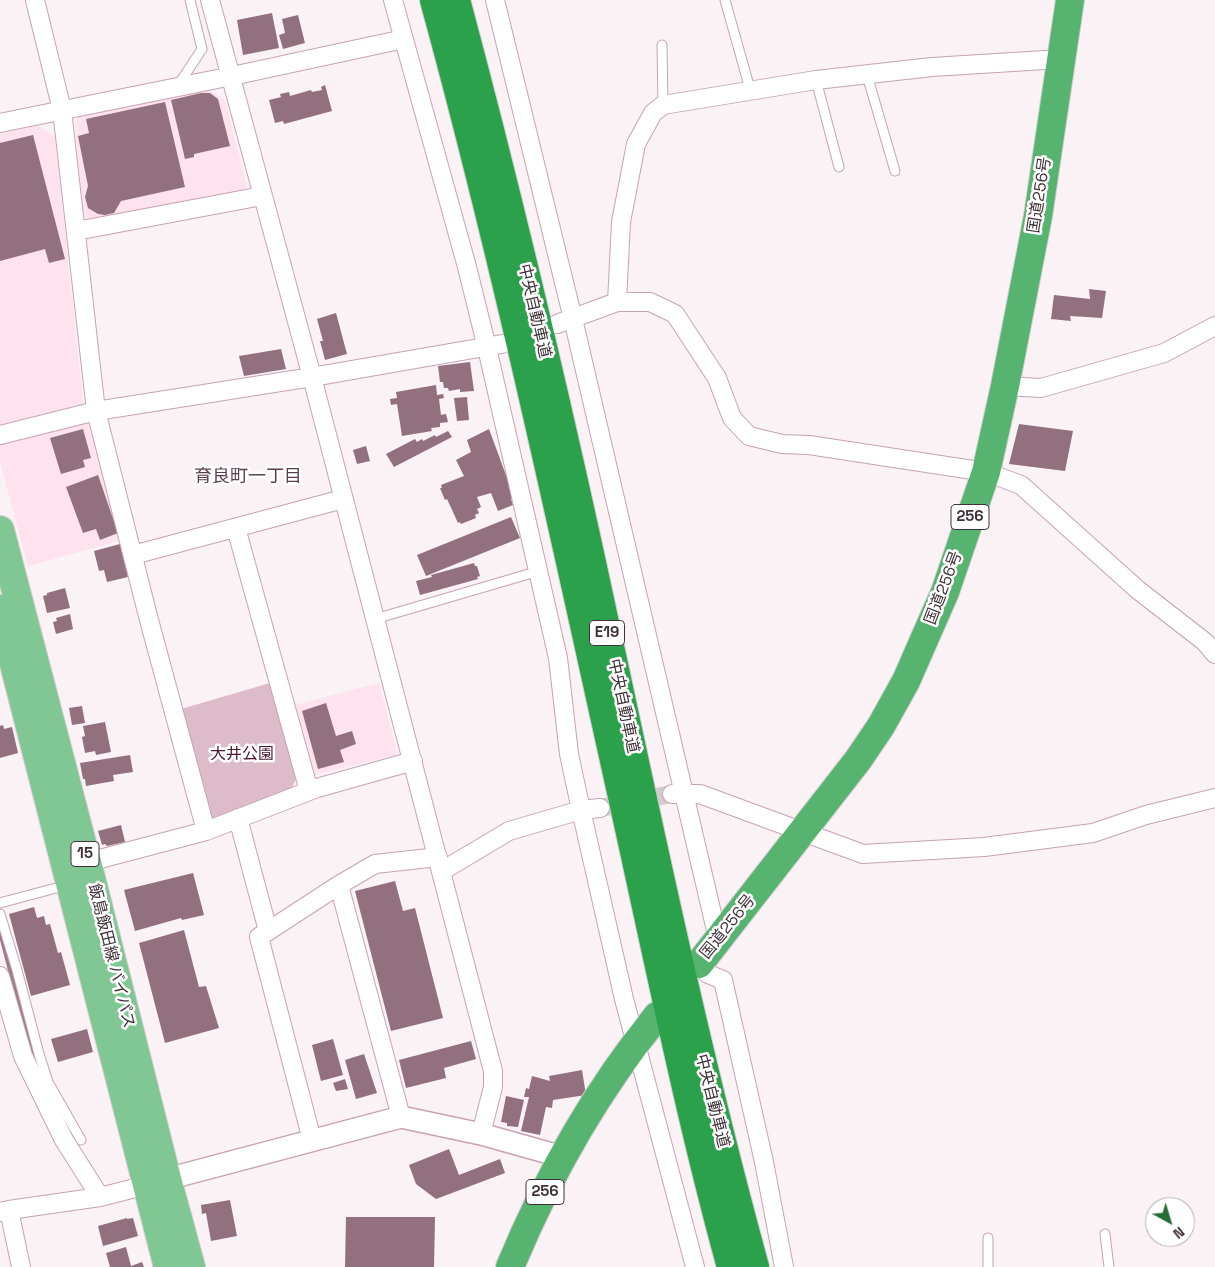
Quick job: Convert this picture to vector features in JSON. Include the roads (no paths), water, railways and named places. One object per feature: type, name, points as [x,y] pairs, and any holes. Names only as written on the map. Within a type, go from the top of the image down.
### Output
[{"type":"highway","name":"中央自動車道","points":[[434,0],[510,296],[676,1046],[731,1267]]},
{"type":"highway","name":"中央自動車道","points":[[456,0],[532,302],[588,545],[696,1037],[755,1267]]},
{"type":"highway","name":"国道256号","points":[[706,954],[802,833],[858,760],[881,726],[906,681],[945,592],[986,472],[1005,386],[1038,216],[1070,0]]},
{"type":"highway","name":"256","points":[[510,1267],[527,1226],[563,1157],[604,1089],[636,1042],[657,1016]]},
{"type":"main road","name":"飯島飯田線 バイパス","points":[[0,530],[13,644]]},
{"type":"main road","name":"飯島飯田線 バイパス","points":[[0,609],[13,644],[71,873],[157,1182],[191,1267]]},
{"type":"main road","name":"飯島飯田線 バイパス","points":[[157,1182],[168,1267]]},
{"type":"street","points":[[35,0],[62,110],[96,411],[149,620],[206,831]]},
{"type":"street","points":[[210,0],[312,377],[493,1071],[493,1087],[481,1134]]},
{"type":"street","points":[[393,0],[467,267],[495,346],[539,572],[558,658],[569,754],[581,810],[636,1042],[695,1267]]},
{"type":"street","points":[[495,0],[565,322],[679,795],[708,974],[723,980],[764,1162],[784,1267]]},
{"type":"street","points":[[0,122],[232,76],[404,39]]},
{"type":"street","points":[[617,302],[620,222],[636,144],[653,113],[663,105],[695,101],[750,89],[816,80],[932,67],[1061,59]]},
{"type":"street","points":[[76,231],[262,196]]},
{"type":"street","points":[[565,322],[617,302],[650,302],[675,314],[717,378],[732,418],[749,436],[782,444],[808,445],[986,472],[1020,485],[1138,590],[1205,642],[1215,654]]},
{"type":"street","points":[[1005,386],[1041,388],[1155,356],[1215,326]]},
{"type":"street","points":[[0,435],[96,411],[495,346]]},
{"type":"street","points":[[133,555],[343,499]]},
{"type":"street","points":[[236,528],[309,791]]},
{"type":"street","points":[[71,873],[206,831],[309,791],[413,761]]},
{"type":"street","points":[[679,795],[700,794],[863,854],[984,847],[1093,833],[1146,815],[1215,798]]},
{"type":"street","points":[[312,1140],[259,937],[375,864],[440,864],[510,831],[581,810],[600,808]]},
{"type":"street","points":[[238,818],[268,931]]},
{"type":"street","points":[[339,885],[401,1117]]},
{"type":"street","points":[[0,976],[24,1056],[64,1140],[100,1198]]},
{"type":"street","points":[[21,1267],[4,1211],[100,1198],[401,1117],[481,1134],[563,1157]]},
{"type":"lane","points":[[176,87],[202,49],[190,0]]},
{"type":"lane","points":[[725,0],[750,89]]},
{"type":"lane","points":[[662,45],[663,105]]},
{"type":"lane","points":[[867,75],[894,171]]},
{"type":"lane","points":[[816,80],[839,167]]},
{"type":"lane","points":[[375,620],[539,572]]},
{"type":"lane","points":[[0,903],[71,873]]},
{"type":"lane","points":[[0,914],[48,1082],[81,1140]]},
{"type":"lane","points":[[1104,1234],[1109,1267]]},
{"type":"lane","points":[[988,1238],[988,1267]]},
{"type":"waterway","points":[[0,931],[34,1061]]},
{"type":"tunnel","points":[[600,808],[672,794]]},
{"type":"district","name":"育良町一丁目","points":[[248,477]]},
{"type":"park label","name":"大井公園","points":[[242,755]]}]
